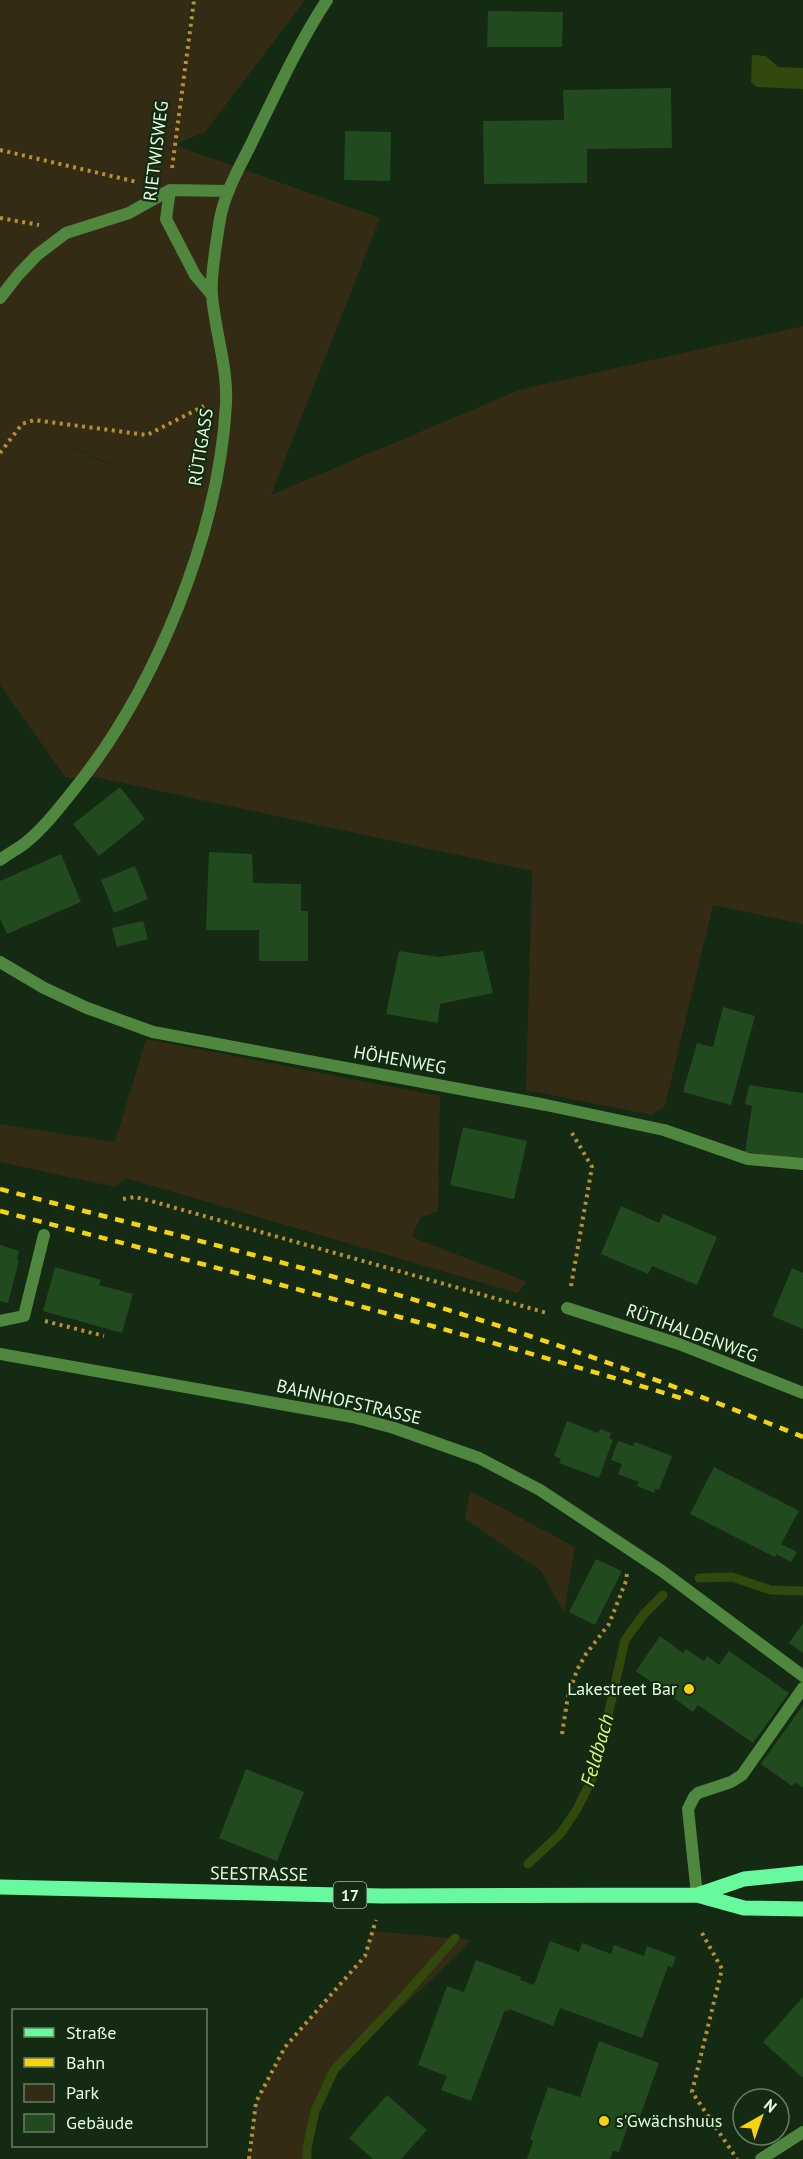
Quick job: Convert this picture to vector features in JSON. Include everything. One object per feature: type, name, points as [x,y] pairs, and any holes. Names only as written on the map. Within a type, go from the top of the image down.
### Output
[{"type":"main road","name":"SEESTRASSE","points":[[697,1895],[744,1879],[803,1872]]},
{"type":"main road","name":"SEESTRASSE","points":[[0,1887],[382,1896],[697,1895],[744,1908],[803,1910]]},
{"type":"street","name":"RÜTIGASS","points":[[0,860],[25,843],[58,810],[86,774],[113,736],[162,645],[203,537],[222,446],[226,404],[225,371],[211,294],[220,217],[228,191],[289,66],[327,0]]},
{"type":"street","points":[[0,298],[37,255],[66,233],[129,213],[170,190],[228,191]]},
{"type":"street","name":"RIETWISWEG","points":[[170,190],[166,219],[195,275],[211,294]]},
{"type":"street","name":"HÖHENWEG","points":[[0,962],[76,1004],[153,1032],[546,1105],[664,1130],[748,1159],[803,1164]]},
{"type":"street","points":[[0,1321],[24,1316],[44,1235]]},
{"type":"street","name":"RÜTIHALDENWEG","points":[[567,1308],[679,1344],[803,1393]]},
{"type":"street","name":"BAHNHOFSTRASSE","points":[[0,1354],[310,1408],[394,1428],[479,1458],[540,1490],[662,1571],[803,1676]]},
{"type":"street","points":[[697,1895],[688,1816],[694,1797],[704,1789],[731,1782],[742,1775],[803,1689]]},
{"type":"street","points":[[761,2159],[803,2132]]},
{"type":"path","name":"RIETWISWEG","points":[[170,190],[173,145],[194,0]]},
{"type":"path","points":[[0,150],[170,190]]},
{"type":"path","points":[[0,218],[55,228],[66,233]]},
{"type":"path","points":[[0,453],[22,424],[34,420],[147,435],[202,406],[226,404]]},
{"type":"path","points":[[123,1199],[135,1197],[151,1201],[557,1316],[567,1308],[592,1167],[571,1133],[571,1126],[544,1113],[546,1105]]},
{"type":"path","points":[[24,1316],[104,1336]]},
{"type":"path","points":[[562,1734],[568,1696],[577,1670],[609,1624],[626,1581],[632,1551]]},
{"type":"path","points":[[249,2159],[256,2102],[285,2047],[364,1956],[382,1896]]},
{"type":"path","points":[[702,1933],[722,1969],[692,2092],[737,2159]]},
{"type":"green space","points":[[0,0],[191,0],[179,104],[194,0],[305,0],[205,132],[174,145],[380,218],[271,495],[519,390],[803,326],[803,924],[713,905],[665,1106],[652,1115],[526,1090],[532,871],[95,777],[66,778],[0,685]],"holes":[[[74,448],[166,488],[74,449]]]},
{"type":"green space","points":[[146,1039],[440,1096],[438,1211],[420,1218],[412,1237],[527,1282],[517,1293],[126,1178],[115,1187],[0,1162],[0,1124],[115,1142]]},
{"type":"green space","points":[[470,1491],[575,1547],[564,1613],[541,1571],[465,1519]]},
{"type":"green space","points":[[372,1931],[471,1940],[334,2070],[315,2111],[307,2148],[307,2159],[249,2159],[256,2102],[285,2047],[365,1956]]},
{"type":"shaded area","points":[[752,55],[766,56],[778,67],[803,68],[803,89],[757,87],[751,82]]},
{"type":"building","points":[[488,11],[563,12],[562,47],[487,47]]},
{"type":"building","points":[[671,88],[672,148],[587,149],[587,183],[484,184],[483,121],[564,120],[563,90]]},
{"type":"building","points":[[345,131],[391,132],[390,181],[344,180]]},
{"type":"building","points":[[120,787],[145,819],[99,856],[73,824]]},
{"type":"building","points":[[209,852],[252,854],[253,883],[301,884],[301,911],[308,911],[308,961],[259,961],[259,930],[206,930]]},
{"type":"building","points":[[61,854],[81,902],[7,934],[0,919],[0,881]]},
{"type":"building","points":[[135,866],[148,899],[114,913],[101,880]]},
{"type":"building","points":[[143,921],[148,939],[117,947],[112,928]]},
{"type":"building","points":[[399,951],[438,957],[483,951],[493,993],[440,1004],[438,1023],[386,1014]]},
{"type":"building","points":[[723,1007],[755,1016],[731,1105],[683,1092],[697,1043],[713,1047]]},
{"type":"building","points":[[749,1085],[803,1093],[803,1159],[745,1152],[752,1106],[745,1104]]},
{"type":"building","points":[[463,1127],[527,1141],[514,1199],[450,1185]]},
{"type":"building","points":[[621,1206],[659,1223],[663,1214],[717,1237],[697,1285],[652,1266],[648,1274],[601,1254]]},
{"type":"building","points":[[0,1245],[19,1251],[17,1260],[19,1261],[8,1303],[0,1301]]},
{"type":"building","points":[[55,1267],[101,1280],[99,1285],[133,1294],[122,1333],[43,1311]]},
{"type":"building","points":[[792,1268],[803,1273],[803,1329],[772,1316]]},
{"type":"building","points":[[567,1421],[598,1433],[600,1429],[611,1433],[609,1438],[613,1440],[599,1478],[559,1463],[561,1459],[554,1456]]},
{"type":"building","points":[[618,1441],[633,1446],[635,1442],[672,1456],[659,1490],[655,1489],[654,1493],[637,1486],[639,1482],[618,1474],[622,1464],[611,1460]]},
{"type":"building","points":[[714,1467],[799,1511],[781,1544],[797,1552],[791,1562],[776,1554],[775,1557],[690,1514]]},
{"type":"building","points":[[596,1559],[622,1571],[595,1625],[569,1612]]},
{"type":"building","points":[[803,1623],[803,1653],[789,1643]]},
{"type":"building","points":[[660,1636],[683,1653],[686,1649],[704,1661],[707,1656],[719,1665],[729,1651],[789,1693],[753,1743],[698,1705],[693,1712],[636,1671]]},
{"type":"building","points":[[803,1705],[803,1788],[795,1782],[792,1786],[761,1764]]},
{"type":"building","points":[[246,1769],[304,1792],[277,1861],[219,1838]]},
{"type":"building","points":[[550,1941],[579,1952],[582,1943],[611,1954],[614,1945],[644,1956],[647,1946],[676,1957],[672,1968],[668,1966],[642,2038],[560,2008],[553,2026],[509,2009],[508,2012],[505,2010],[471,2101],[441,2090],[447,2076],[418,2065],[447,1986],[464,1992],[476,1960],[521,1977],[520,1980],[534,1985]]},
{"type":"building","points":[[803,1997],[803,2078],[763,2042]]},
{"type":"building","points":[[599,2041],[659,2063],[638,2122],[630,2119],[619,2152],[613,2151],[610,2159],[527,2159],[533,2141],[530,2139],[548,2087],[580,2097]]},
{"type":"building","points":[[387,2095],[427,2130],[401,2159],[373,2159],[349,2138]]},
{"type":"waterway","name":"Feldbach","points":[[699,1578],[732,1577],[771,1590],[803,1591]]},
{"type":"waterway","name":"Feldbach","points":[[528,1864],[561,1833],[577,1809],[595,1773],[625,1640],[644,1614],[663,1595]]},
{"type":"waterway","name":"Feldbach","points":[[307,2159],[307,2148],[315,2111],[334,2070],[455,1938]]},
{"type":"railway","points":[[0,1189],[297,1267],[474,1318],[640,1374],[803,1437]]},
{"type":"railway","points":[[0,1211],[429,1325],[684,1399]]},
{"type":"place","name":"Lakestreet Bar","points":[[689,1689]]},
{"type":"place","name":"s'Gwächshuus","points":[[604,2121]]}]
